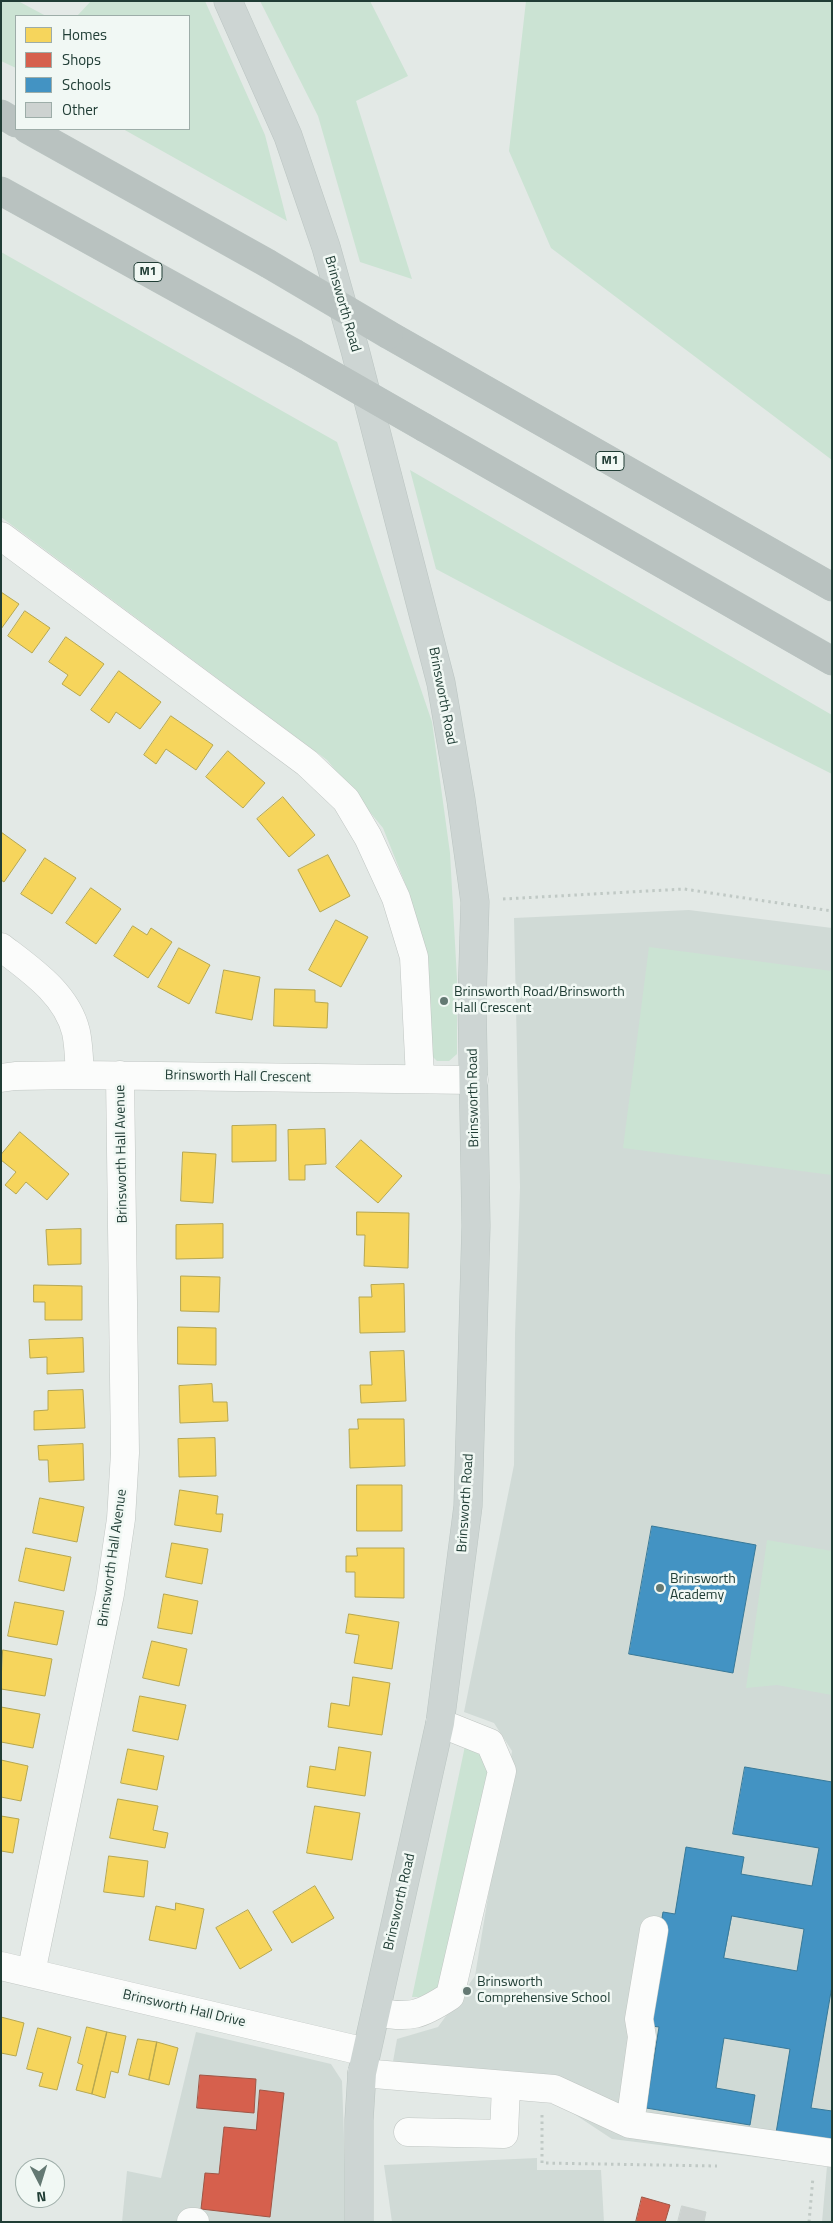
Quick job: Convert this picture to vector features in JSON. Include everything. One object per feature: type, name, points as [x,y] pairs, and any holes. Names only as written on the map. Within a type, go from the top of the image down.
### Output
[{"type":"highway","points":[[1,114],[15,122]]},
{"type":"highway","name":"M1","points":[[29,130],[267,263],[389,335],[832,587]]},
{"type":"highway","name":"M1","points":[[1,191],[294,353],[832,661]]},
{"type":"main road","name":"Brinsworth Road","points":[[228,1],[288,136],[326,247],[356,350],[441,683],[461,800],[475,902],[472,1002],[476,1226],[468,1506],[440,1723],[364,2063],[358,2120],[359,2222]]},
{"type":"street","points":[[1,536],[307,763],[346,800],[368,837],[396,898],[414,957],[420,1078]]},
{"type":"street","points":[[1,947],[36,973],[58,996],[70,1015],[76,1033],[80,1075]]},
{"type":"street","name":"Brinsworth Hall Crescent","points":[[1,1078],[15,1076],[120,1075],[474,1080]]},
{"type":"street","name":"Brinsworth Hall Avenue","points":[[30,1973],[110,1594],[121,1519],[126,1453],[120,1075]]},
{"type":"street","points":[[376,2012],[401,2017],[428,2010],[450,1996],[502,1771],[490,1742],[440,1723]]},
{"type":"street","points":[[630,2124],[642,2037],[639,2019],[654,1930]]},
{"type":"street","name":"Brinsworth Hall Drive","points":[[1,1966],[364,2063],[506,2085],[554,2089],[630,2124],[832,2153]]},
{"type":"street","points":[[408,2132],[504,2134],[506,2085]]},
{"type":"path","points":[[475,902],[684,889],[832,911]]},
{"type":"shaded area","name":"Brinsworth Academy","points":[[689,910],[832,928],[832,2222],[822,2222],[827,2166],[612,2139],[553,2100],[389,2084],[397,2039],[438,2027],[475,1976],[512,1751],[494,1723],[464,1712],[514,1465],[515,1334],[520,1187],[514,918]]},
{"type":"shaded area","points":[[196,2032],[331,2064],[342,2081],[347,2222],[122,2222],[127,2171],[161,2178]]},
{"type":"shaded area","points":[[537,2158],[537,2170],[601,2170],[604,2222],[392,2222],[384,2165]]},
{"type":"green space","points":[[1,1],[18,1],[44,15],[15,15],[15,68],[1,61]]},
{"type":"green space","points":[[91,1],[205,1],[265,135],[287,221],[125,130],[190,130],[190,15],[78,15]]},
{"type":"green space","points":[[260,1],[370,1],[408,76],[356,101],[412,279],[360,262],[318,116]]},
{"type":"green space","points":[[526,1],[832,1],[832,460],[551,248],[509,151]]},
{"type":"green space","points":[[1,252],[337,442],[432,722],[450,853],[457,979],[457,1054],[449,1061],[437,1061],[430,1054],[422,948],[409,893],[383,828],[327,760],[1,517]]},
{"type":"green space","points":[[410,470],[832,715],[832,774],[617,665],[436,569]]},
{"type":"green space","points":[[649,947],[832,971],[832,1175],[623,1148]]},
{"type":"green space","points":[[767,1540],[832,1551],[832,1695],[777,1685],[746,1688]]},
{"type":"green space","points":[[465,1746],[480,1755],[489,1774],[445,1981],[432,1997],[412,1997]]},
{"type":"building: Homes","points":[[1,592],[19,604],[1,629]]},
{"type":"building: Homes","points":[[25,611],[50,628],[32,653],[8,636]]},
{"type":"building: Homes","points":[[66,637],[104,664],[80,696],[62,684],[68,675],[49,662]]},
{"type":"building: Homes","points":[[119,671],[161,702],[140,729],[116,712],[109,723],[91,710]]},
{"type":"building: Homes","points":[[171,716],[213,745],[196,770],[166,749],[156,764],[144,755]]},
{"type":"building: Homes","points":[[228,751],[265,783],[243,808],[206,777]]},
{"type":"building: Homes","points":[[283,797],[315,835],[289,857],[257,819]]},
{"type":"building: Homes","points":[[1,832],[26,850],[4,882],[1,880]]},
{"type":"building: Homes","points":[[328,855],[350,896],[320,912],[298,870]]},
{"type":"building: Homes","points":[[45,858],[76,878],[52,914],[21,894]]},
{"type":"building: Homes","points":[[91,888],[121,909],[96,944],[66,923]]},
{"type":"building: Homes","points":[[336,920],[368,937],[341,987],[309,970]]},
{"type":"building: Homes","points":[[133,926],[147,935],[151,928],[172,942],[148,978],[114,956]]},
{"type":"building: Homes","points":[[179,948],[210,965],[189,1004],[158,987]]},
{"type":"building: Homes","points":[[224,970],[260,977],[252,1020],[216,1013]]},
{"type":"building: Homes","points":[[275,989],[315,990],[315,1002],[328,1003],[327,1028],[274,1026]]},
{"type":"building: Homes","points":[[276,1125],[276,1161],[232,1162],[232,1126]]},
{"type":"building: Homes","points":[[325,1129],[326,1164],[305,1165],[305,1180],[289,1180],[288,1130]]},
{"type":"building: Homes","points":[[20,1132],[69,1174],[47,1200],[26,1182],[16,1194],[5,1185],[16,1172],[1,1160],[1,1155]]},
{"type":"building: Homes","points":[[361,1140],[402,1176],[378,1203],[336,1167]]},
{"type":"building: Homes","points":[[183,1152],[216,1154],[213,1203],[181,1201]]},
{"type":"building: Homes","points":[[357,1212],[409,1213],[408,1268],[364,1266],[365,1235],[357,1235]]},
{"type":"building: Homes","points":[[223,1224],[223,1258],[176,1259],[176,1225]]},
{"type":"building: Homes","points":[[81,1229],[81,1264],[48,1265],[46,1230]]},
{"type":"building: Homes","points":[[181,1276],[220,1277],[219,1312],[181,1311]]},
{"type":"building: Homes","points":[[404,1284],[405,1332],[360,1333],[359,1297],[372,1297],[371,1285]]},
{"type":"building: Homes","points":[[34,1285],[82,1286],[82,1320],[45,1320],[45,1302],[34,1302]]},
{"type":"building: Homes","points":[[178,1327],[216,1328],[216,1365],[178,1364]]},
{"type":"building: Homes","points":[[83,1338],[84,1372],[47,1374],[47,1357],[30,1358],[29,1340]]},
{"type":"building: Homes","points":[[404,1351],[406,1401],[361,1403],[360,1385],[372,1385],[370,1352]]},
{"type":"building: Homes","points":[[212,1384],[213,1402],[227,1402],[228,1421],[180,1423],[179,1386]]},
{"type":"building: Homes","points":[[83,1390],[85,1428],[34,1430],[34,1411],[48,1410],[48,1391]]},
{"type":"building: Homes","points":[[358,1419],[404,1419],[405,1466],[350,1468],[349,1429],[358,1429]]},
{"type":"building: Homes","points":[[215,1438],[216,1476],[179,1477],[178,1439]]},
{"type":"building: Homes","points":[[83,1444],[84,1480],[49,1482],[48,1460],[39,1460],[38,1446]]},
{"type":"building: Homes","points":[[357,1485],[402,1485],[402,1531],[357,1531]]},
{"type":"building: Homes","points":[[180,1490],[218,1496],[216,1514],[223,1514],[221,1532],[175,1525]]},
{"type":"building: Homes","points":[[40,1498],[84,1507],[77,1542],[33,1533]]},
{"type":"building: Homes","points":[[172,1543],[208,1549],[202,1584],[166,1577]]},
{"type":"building: Homes","points":[[26,1548],[71,1557],[64,1591],[19,1581]]},
{"type":"building: Homes","points":[[357,1548],[404,1548],[404,1598],[355,1597],[355,1572],[346,1572],[346,1556],[357,1556]]},
{"type":"building: Homes","points":[[164,1594],[198,1601],[192,1634],[158,1628]]},
{"type":"building: Homes","points":[[15,1602],[64,1611],[57,1645],[8,1636]]},
{"type":"building: Homes","points":[[349,1614],[399,1622],[392,1669],[354,1663],[359,1635],[346,1633]]},
{"type":"building: Homes","points":[[152,1641],[187,1649],[179,1686],[143,1678]]},
{"type":"building: Homes","points":[[3,1650],[52,1659],[45,1696],[1,1689]]},
{"type":"building: Homes","points":[[353,1677],[390,1683],[382,1735],[328,1727],[331,1703],[349,1706]]},
{"type":"building: Homes","points":[[140,1696],[186,1705],[178,1740],[133,1731]]},
{"type":"building: Homes","points":[[1,1707],[40,1714],[33,1748],[1,1742]]},
{"type":"building: Homes","points":[[339,1747],[371,1752],[365,1796],[307,1787],[310,1766],[335,1770]]},
{"type":"building: Homes","points":[[128,1749],[164,1756],[157,1790],[121,1783]]},
{"type":"building: Homes","points":[[1,1760],[28,1766],[21,1801],[1,1797]]},
{"type":"building: Homes","points":[[118,1799],[158,1806],[153,1830],[168,1833],[165,1848],[110,1838]]},
{"type":"building: Homes","points":[[315,1806],[360,1813],[352,1860],[307,1853]]},
{"type":"building: Homes","points":[[1,1816],[19,1819],[13,1853],[1,1851]]},
{"type":"building: Homes","points":[[109,1856],[148,1861],[144,1897],[104,1892]]},
{"type":"building: Homes","points":[[315,1886],[334,1918],[292,1943],[273,1912]]},
{"type":"building: Homes","points":[[176,1903],[204,1909],[196,1949],[149,1940],[156,1906],[175,1910]]},
{"type":"building: Homes","points":[[248,1910],[272,1950],[240,1969],[216,1928]]},
{"type":"building: Homes","points":[[1,2017],[24,2023],[16,2056],[1,2053]]},
{"type":"building: Homes","points":[[87,2027],[107,2032],[92,2094],[76,2090],[83,2065],[78,2063]]},
{"type":"building: Homes","points":[[38,2028],[71,2037],[57,2090],[39,2086],[43,2073],[27,2069]]},
{"type":"building: Homes","points":[[107,2032],[126,2036],[118,2073],[111,2071],[105,2098],[92,2094]]},
{"type":"building: Homes","points":[[138,2039],[157,2042],[149,2080],[129,2075]]},
{"type":"building: Homes","points":[[157,2042],[178,2048],[169,2085],[149,2080]]},
{"type":"building: Shops","points":[[200,2075],[256,2079],[254,2113],[197,2108]]},
{"type":"building: Shops","points":[[260,2090],[284,2093],[270,2217],[201,2209],[205,2173],[219,2174],[224,2127],[256,2130]]},
{"type":"building: Shops","points":[[642,2197],[670,2205],[665,2222],[636,2222]]},
{"type":"building: Schools","points":[[652,1526],[756,1545],[733,1673],[629,1654]]},
{"type":"building: Schools","points":[[745,1767],[832,1782],[832,1986],[811,2108],[832,2111],[832,2142],[776,2133],[790,2049],[724,2038],[716,2088],[755,2095],[750,2125],[646,2108],[659,2027],[644,2025],[663,1912],[675,1914],[686,1847],[744,1857],[741,1874],[812,1886],[819,1848],[733,1834]],"holes":[[[732,1916],[804,1929],[797,1971],[724,1958]]]},
{"type":"building: Other","points":[[682,2206],[706,2212],[704,2222],[678,2222]]},
{"type":"place","name":"Brinsworth Road/Brinsworth Hall Crescent","points":[[444,1001]]},
{"type":"place","name":"Brinsworth Academy","points":[[660,1588]]},
{"type":"place","name":"Brinsworth Comprehensive School","points":[[467,1991]]}]
